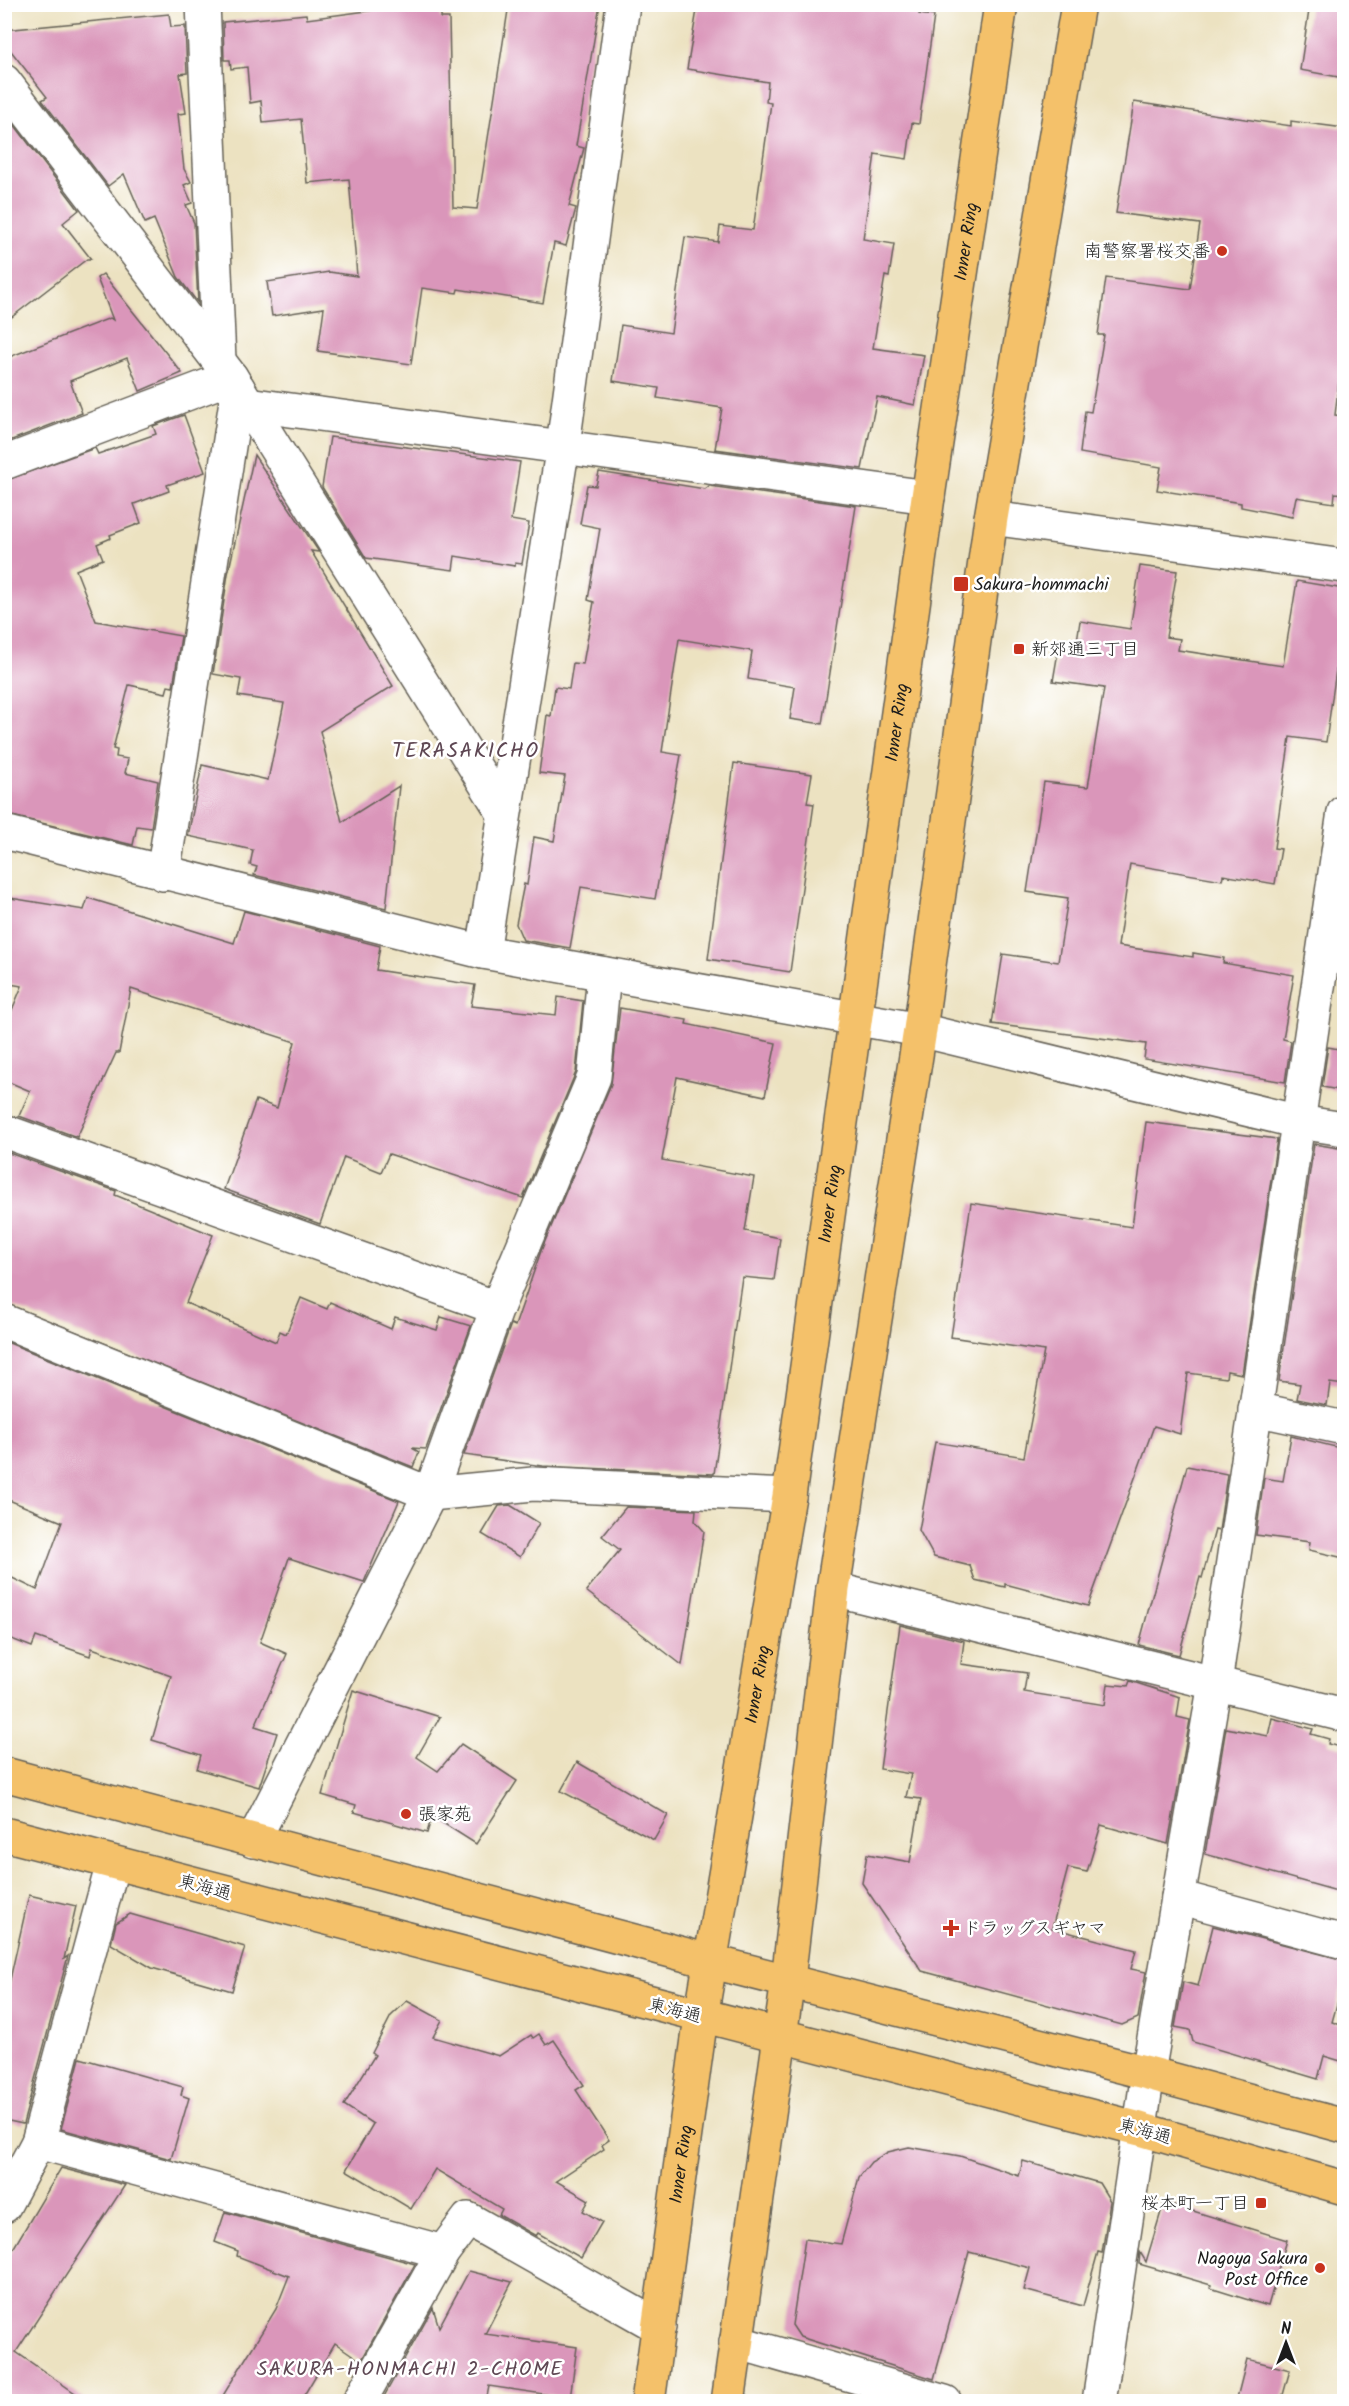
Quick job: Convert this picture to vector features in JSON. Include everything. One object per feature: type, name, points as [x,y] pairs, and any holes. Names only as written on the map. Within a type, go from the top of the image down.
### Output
[{"type":"main road","name":"Inner Ring","points":[[648,2402],[702,2017],[789,1496],[928,497],[1001,4]]},
{"type":"main road","points":[[728,2402],[788,1980],[833,1588],[920,1030],[991,518],[1078,4]]},
{"type":"main road","points":[[4,1774],[1344,2126]]},
{"type":"main road","name":"東海通","points":[[4,1834],[1140,2129],[1344,2188]]},
{"type":"street","points":[[163,874],[234,382],[203,4]]},
{"type":"street","points":[[483,952],[503,812],[563,445],[623,4]]},
{"type":"street","points":[[4,81],[234,382],[503,812]]},
{"type":"street","points":[[4,463],[234,382],[563,445],[928,497]]},
{"type":"street","points":[[991,518],[1344,566]]},
{"type":"street","points":[[1099,2402],[1148,2073],[1215,1683],[1255,1409],[1341,858],[1344,812]]},
{"type":"street","points":[[4,832],[163,874],[483,952],[920,1030],[1299,1122],[1344,1129]]},
{"type":"street","points":[[253,1840],[430,1494],[497,1308],[594,1077],[604,974]]},
{"type":"street","points":[[4,1131],[497,1308]]},
{"type":"street","points":[[4,1321],[430,1494],[533,1484],[789,1496]]},
{"type":"street","points":[[1255,1409],[1344,1428]]},
{"type":"street","points":[[833,1588],[1344,1715]]},
{"type":"street","points":[[4,2206],[38,2142],[114,1863]]},
{"type":"street","points":[[1178,1897],[1344,1942]]},
{"type":"street","points":[[38,2142],[443,2252]]},
{"type":"street","points":[[359,2402],[443,2252],[468,2219],[659,2327]]},
{"type":"street","points":[[736,2342],[945,2402]]},
{"type":"building","points":[[374,4],[441,4],[441,18],[449,18],[453,207],[477,209],[509,4],[600,4],[576,146],[584,148],[569,206],[576,208],[566,246],[554,243],[543,303],[458,289],[457,293],[422,288],[411,364],[318,351],[324,308],[272,316],[267,282],[329,272],[357,276],[349,179],[307,183],[301,119],[263,123],[261,101],[250,103],[247,67],[231,69],[230,60],[224,60],[223,22],[306,14],[307,19],[374,10]]},
{"type":"building","points":[[698,4],[921,4],[919,14],[934,16],[919,124],[912,123],[907,159],[875,154],[863,239],[894,244],[889,277],[885,276],[873,348],[924,355],[915,405],[877,397],[862,469],[715,449],[722,408],[657,398],[659,388],[613,381],[621,325],[671,333],[685,237],[718,242],[720,226],[753,230],[771,103],[766,102],[768,82],[687,69]]},
{"type":"building","points":[[1310,4],[1344,4],[1344,78],[1300,70]]},
{"type":"building","points":[[169,14],[171,27],[185,26],[187,73],[180,74],[186,113],[178,114],[184,169],[191,182],[184,185],[192,203],[186,205],[194,223],[198,303],[178,277],[154,219],[145,223],[124,174],[108,186],[42,100],[47,97],[4,42],[4,30]]},
{"type":"building","points":[[1134,102],[1291,126],[1291,121],[1344,128],[1344,337],[1335,415],[1344,416],[1344,494],[1335,493],[1334,503],[1296,497],[1292,517],[1241,507],[1241,503],[1157,490],[1161,467],[1080,453],[1085,411],[1091,412],[1104,335],[1098,335],[1106,278],[1190,289],[1200,224],[1116,213]]},
{"type":"building","points":[[13,123],[79,210],[63,223],[91,259],[87,259],[4,323],[4,129]]},
{"type":"building","points":[[103,274],[182,373],[140,391],[127,358],[70,381],[82,413],[4,443],[4,359],[110,318],[113,320],[97,278]]},
{"type":"building","points":[[184,415],[205,472],[167,485],[169,491],[134,504],[141,523],[110,535],[111,538],[97,544],[103,559],[76,570],[96,621],[181,636],[173,687],[168,686],[166,693],[129,685],[113,749],[117,750],[116,757],[128,759],[125,773],[158,781],[151,828],[137,826],[133,845],[4,814],[4,481],[95,448],[98,454],[156,434],[153,426]]},
{"type":"building","points":[[330,437],[520,462],[511,520],[529,523],[522,564],[515,563],[515,566],[455,556],[453,570],[366,558],[322,487]]},
{"type":"building","points":[[254,455],[319,552],[311,551],[393,686],[320,731],[342,822],[399,786],[386,908],[254,875],[257,867],[250,865],[253,850],[188,836],[202,765],[268,780],[284,703],[238,696],[241,679],[213,674],[228,574]]},
{"type":"building","points":[[599,472],[705,489],[709,486],[856,506],[822,724],[790,719],[795,687],[748,679],[752,651],[679,639],[662,752],[681,755],[655,899],[581,887],[570,948],[523,940],[516,924],[524,884],[527,885],[534,837],[554,841],[565,776],[539,773],[547,715],[551,716],[555,687],[569,689],[573,663],[583,664],[594,602],[588,600],[600,528],[580,524],[587,485],[596,486]]},
{"type":"building","points":[[1140,566],[1177,571],[1166,637],[1180,639],[1178,650],[1283,666],[1297,581],[1344,589],[1344,648],[1341,671],[1336,670],[1326,742],[1290,737],[1274,848],[1281,849],[1275,884],[1223,875],[1222,880],[1130,864],[1118,946],[1193,957],[1193,953],[1224,958],[1223,963],[1294,975],[1283,1039],[1291,1041],[1285,1082],[1144,1059],[1146,1044],[992,1024],[1003,954],[1058,962],[1068,898],[1027,892],[1044,782],[1088,787],[1104,688],[1053,681],[1059,646],[1070,648],[1071,640],[1077,641],[1080,621],[1130,629]]},
{"type":"building","points":[[734,763],[812,774],[807,803],[814,804],[790,972],[708,959]]},
{"type":"building","points":[[4,897],[84,910],[88,898],[234,943],[244,911],[380,946],[376,970],[475,985],[471,1006],[556,1015],[558,997],[583,1001],[576,1072],[523,1198],[389,1154],[381,1172],[344,1157],[320,1224],[224,1189],[256,1100],[277,1108],[295,1042],[131,989],[119,1053],[116,1053],[77,1137],[19,1116],[30,1091],[4,1080],[4,1029],[22,986],[4,983]]},
{"type":"building","points":[[620,1008],[687,1020],[686,1024],[776,1043],[765,1096],[677,1077],[662,1160],[754,1177],[745,1231],[780,1238],[774,1280],[742,1277],[714,1474],[543,1466],[464,1455],[511,1324],[515,1326],[541,1251],[611,1084]]},
{"type":"building","points":[[1328,1047],[1344,1050],[1344,1091],[1322,1087]]},
{"type":"building","points":[[1146,1122],[1277,1139],[1242,1374],[1227,1371],[1226,1378],[1188,1373],[1180,1434],[1154,1426],[1088,1606],[1005,1584],[1005,1587],[975,1580],[970,1566],[934,1557],[919,1530],[935,1442],[1024,1457],[1044,1351],[951,1337],[971,1203],[1132,1227]]},
{"type":"building","points":[[1314,1144],[1344,1149],[1344,1385],[1330,1383],[1327,1405],[1297,1399],[1300,1384],[1279,1381]]},
{"type":"building","points":[[6,1152],[116,1191],[115,1195],[213,1235],[186,1303],[276,1342],[280,1331],[286,1334],[301,1298],[327,1309],[330,1302],[391,1329],[395,1317],[437,1330],[441,1317],[471,1326],[426,1449],[412,1448],[419,1452],[413,1467],[4,1303]]},
{"type":"building","points":[[4,1341],[399,1501],[364,1582],[289,1558],[260,1642],[287,1654],[255,1726],[277,1733],[259,1787],[197,1769],[201,1755],[152,1740],[171,1676],[92,1648],[90,1656],[36,1637],[32,1647],[4,1636],[4,1574],[37,1590],[62,1522],[4,1498]]},
{"type":"building","points":[[1291,1436],[1344,1449],[1344,1558],[1309,1550],[1310,1542],[1256,1535],[1264,1478],[1283,1481]]},
{"type":"building","points":[[1187,1466],[1227,1474],[1219,1531],[1215,1530],[1179,1655],[1139,1645]]},
{"type":"building","points":[[510,1505],[539,1523],[520,1557],[482,1534],[499,1506]]},
{"type":"building","points":[[626,1507],[696,1510],[695,1521],[704,1531],[682,1665],[586,1591],[620,1550],[602,1536]]},
{"type":"building","points":[[900,1625],[964,1641],[961,1664],[1027,1673],[1024,1692],[1105,1705],[1108,1684],[1128,1686],[1130,1681],[1180,1697],[1177,1717],[1190,1720],[1168,1844],[1101,1825],[1087,1872],[1068,1868],[1052,1928],[1136,1950],[1131,1969],[1146,1972],[1138,2018],[1122,2025],[922,1971],[862,1883],[867,1854],[910,1862],[921,1799],[906,1797],[911,1774],[880,1769]]},
{"type":"building","points":[[353,1690],[440,1717],[417,1757],[438,1771],[461,1744],[517,1781],[476,1844],[432,1816],[427,1833],[354,1812],[356,1805],[322,1795]]},
{"type":"building","points":[[1272,1718],[1313,1729],[1311,1734],[1329,1739],[1328,1744],[1344,1748],[1344,1893],[1205,1854],[1226,1728],[1268,1736]]},
{"type":"building","points":[[577,1762],[668,1815],[654,1840],[561,1791]]},
{"type":"building","points":[[29,1895],[76,1906],[64,1959],[68,1956],[23,2124],[4,2120],[4,2006]]},
{"type":"building","points":[[130,1914],[245,1947],[232,1991],[152,1968],[111,1944],[116,1923]]},
{"type":"building","points":[[1213,1926],[1344,1960],[1344,1979],[1332,2022],[1344,2026],[1344,2062],[1324,2056],[1318,2079],[1193,2042],[1190,2030],[1175,2027],[1183,1982],[1198,1986]]},
{"type":"building","points":[[407,2001],[442,2020],[433,2037],[499,2056],[531,2035],[533,2038],[539,2034],[546,2045],[554,2040],[584,2085],[576,2090],[609,2140],[602,2145],[604,2149],[556,2181],[589,2200],[583,2211],[602,2222],[581,2258],[538,2233],[536,2236],[499,2215],[502,2209],[435,2169],[411,2209],[346,2170],[373,2124],[344,2105],[375,2055],[372,2053],[391,2016]]},
{"type":"building","points":[[80,2058],[183,2087],[181,2095],[189,2098],[171,2159],[61,2129]]},
{"type":"building","points":[[909,2147],[960,2156],[1019,2176],[1023,2161],[1099,2183],[1110,2201],[1102,2253],[1098,2252],[1083,2306],[1024,2290],[1030,2268],[969,2252],[934,2379],[800,2337],[792,2325],[805,2239],[841,2244],[859,2177],[871,2162],[888,2152]]},
{"type":"building","points":[[61,2168],[125,2185],[16,2352],[88,2402],[4,2402],[4,2264]]},
{"type":"building","points":[[1164,2202],[1287,2240],[1268,2306],[1210,2288],[1211,2285],[1139,2264],[1140,2252],[1146,2262]]},
{"type":"building","points":[[225,2212],[415,2264],[361,2361],[335,2343],[300,2402],[219,2402],[276,2309],[289,2276],[237,2256],[238,2251],[215,2242]]},
{"type":"building","points":[[469,2271],[512,2282],[485,2334],[577,2347],[570,2398],[489,2386],[486,2402],[381,2402],[433,2308],[439,2327]]},
{"type":"building","points":[[1247,2359],[1290,2370],[1281,2402],[1236,2402]]},
{"type":"place","name":"南警察署桜交番","points":[[1222,251]]},
{"type":"place","name":"Sakura-hommachi","points":[[961,584]]},
{"type":"place","name":"新郊通三丁目","points":[[1019,649]]},
{"type":"place","name":"張家苑","points":[[406,1814]]},
{"type":"place","name":"ドラッグスギヤマ","points":[[951,1928]]},
{"type":"place","name":"桜本町一丁目","points":[[1261,2203]]},
{"type":"place","name":"Nagoya Sakura Post Office","points":[[1320,2268]]},
{"type":"district","name":"TERASAKICHO","points":[[466,750]]},
{"type":"district","name":"SAKURA-HONMACHI 2-CHOME","points":[[410,2368]]}]
